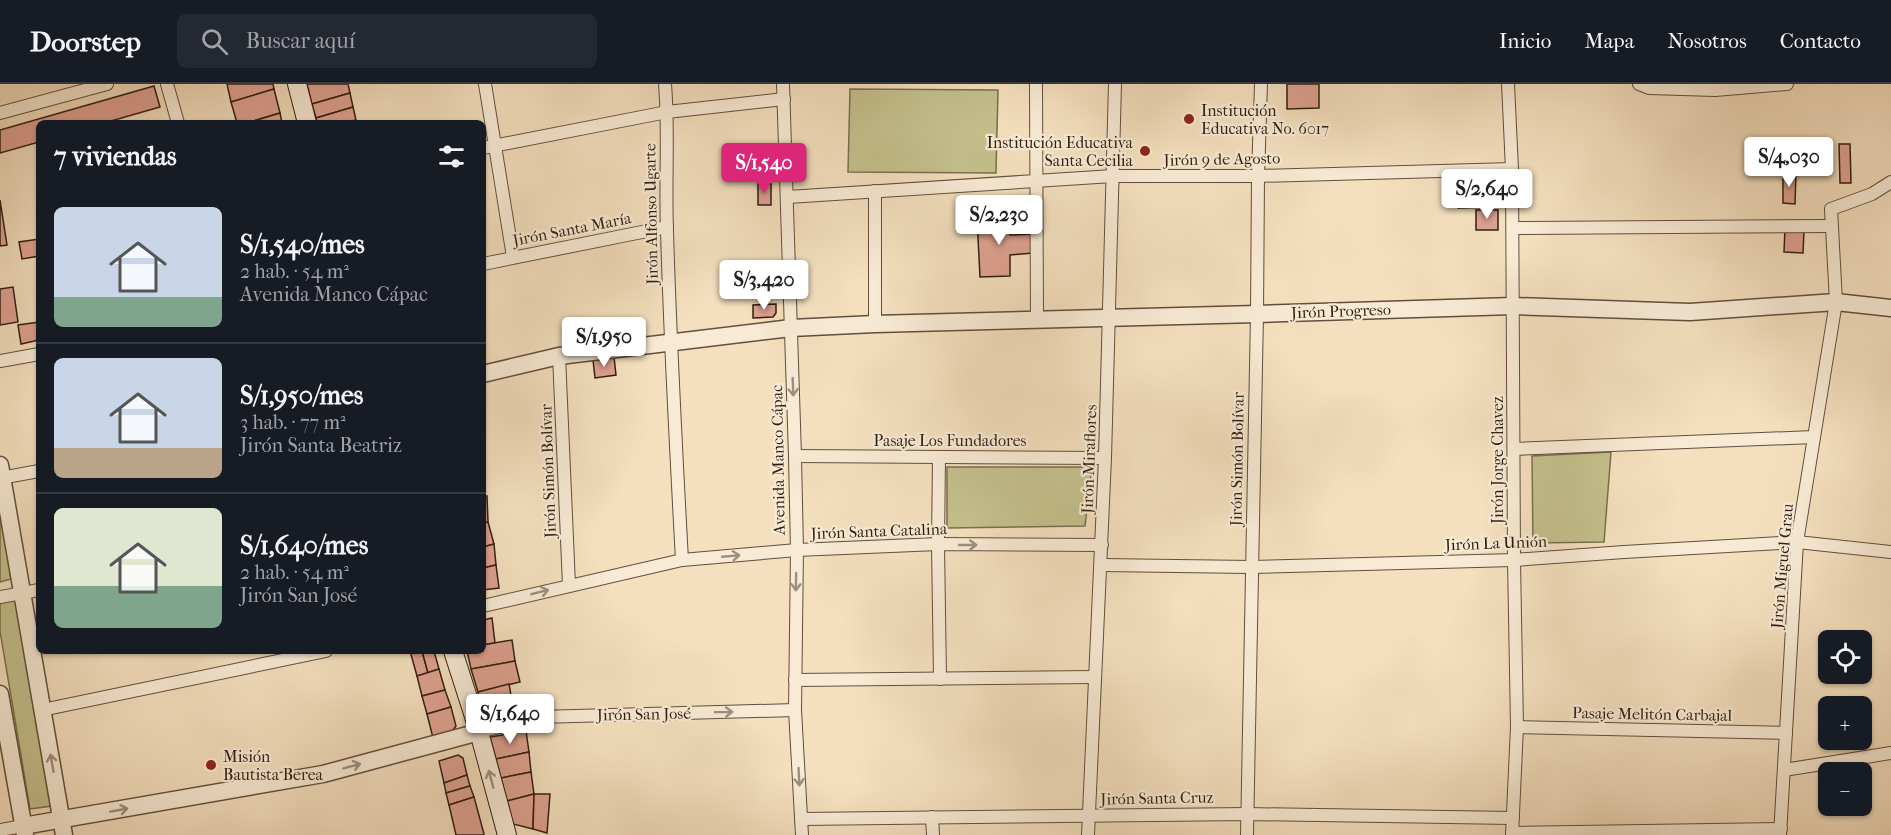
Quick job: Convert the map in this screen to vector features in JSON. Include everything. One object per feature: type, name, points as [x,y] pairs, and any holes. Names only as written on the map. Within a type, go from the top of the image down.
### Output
[{"type":"main road","points":[[297,84],[306,120]]},
{"type":"main road","points":[[454,654],[507,835]]},
{"type":"street","points":[[0,113],[107,84]]},
{"type":"street","points":[[167,84],[177,120]]},
{"type":"street","points":[[485,84],[489,147],[513,257]]},
{"type":"street","name":"Jirón Alfonso Ugarte","points":[[664,84],[667,112],[667,227],[671,342],[682,560]]},
{"type":"street","name":"Avenida Manco Cápac","points":[[783,84],[797,550],[795,710],[802,835]]},
{"type":"street","points":[[1036,84],[1037,319]]},
{"type":"street","name":"Jirón Miraflores","points":[[1088,835],[1106,458],[1115,84]]},
{"type":"street","name":"Jirón Simón Bolívar","points":[[1247,835],[1261,84]]},
{"type":"street","name":"Jirón Jorge Chavez","points":[[1508,84],[1513,228],[1517,728],[1512,834]]},
{"type":"street","points":[[1639,84],[1649,88],[1715,90],[1787,84]]},
{"type":"street","points":[[489,147],[667,112],[784,99]]},
{"type":"street","name":"Jirón 9 de Agosto","points":[[788,197],[1113,176],[1258,176],[1512,169]]},
{"type":"street","name":"Jirón Miguel Grau","points":[[1780,832],[1797,542],[1836,302],[1831,209],[1872,194],[1891,182]]},
{"type":"street","points":[[875,191],[875,324]]},
{"type":"street","points":[[1513,228],[1832,226]]},
{"type":"street","name":"Jirón Santa María","points":[[486,263],[667,227]]},
{"type":"street","name":"Jirón Progreso","points":[[486,373],[560,356],[791,328],[875,324],[1514,306],[1690,312],[1836,302],[1891,308]]},
{"type":"street","points":[[0,361],[36,355]]},
{"type":"street","name":"Jirón Simón Bolívar","points":[[560,356],[569,585]]},
{"type":"street","points":[[1514,449],[1814,437]]},
{"type":"street","name":"Pasaje Los Fundadores","points":[[795,456],[1106,458]]},
{"type":"street","points":[[939,457],[940,679]]},
{"type":"street","points":[[36,471],[1,473],[31,592],[36,646]]},
{"type":"street","name":"Jirón La Unión","points":[[1101,565],[1251,567],[1514,561],[1797,542],[1891,552]]},
{"type":"street","name":"Jirón Santa Catalina","points":[[486,605],[682,560],[797,550],[938,544],[1102,545]]},
{"type":"street","points":[[0,597],[31,592]]},
{"type":"street","points":[[37,654],[42,710],[63,828]]},
{"type":"street","points":[[42,710],[312,654]]},
{"type":"street","points":[[795,680],[1095,677]]},
{"type":"street","points":[[0,694],[24,831]]},
{"type":"street","name":"Jirón San José","points":[[0,830],[63,828],[323,774],[539,717],[795,710]]},
{"type":"street","name":"Pasaje Melitón Carbajal","points":[[1517,728],[1786,733]]},
{"type":"street","points":[[1784,770],[1891,753]]},
{"type":"street","name":"Jirón Santa Cruz","points":[[801,819],[1247,814],[1513,818]]},
{"type":"street","points":[[932,817],[933,835]]},
{"type":"street","points":[[1512,834],[1780,832]]},
{"type":"shaded area","points":[[850,89],[998,90],[996,173],[848,172]]},
{"type":"shaded area","points":[[1611,452],[1604,542],[1533,543],[1532,456]]},
{"type":"shaded area","points":[[947,467],[1092,467],[1085,526],[947,528]]},
{"type":"shaded area","points":[[0,511],[11,579],[0,582]]},
{"type":"shaded area","points":[[16,598],[52,806],[30,809],[0,631],[0,601]]},
{"type":"building","points":[[227,84],[273,84],[274,89],[231,102]]},
{"type":"building","points":[[307,84],[348,84],[350,93],[312,104]]},
{"type":"building","points":[[1287,84],[1319,84],[1319,108],[1287,109]]},
{"type":"building","points":[[154,86],[160,107],[114,120],[36,120],[36,143],[0,153],[0,130]]},
{"type":"building","points":[[274,89],[280,113],[257,120],[236,120],[231,102]]},
{"type":"building","points":[[350,93],[353,107],[316,118],[312,104]]},
{"type":"building","points":[[353,107],[356,120],[316,120],[316,118]]},
{"type":"building","points":[[280,113],[281,120],[257,120]]},
{"type":"building","points":[[1839,144],[1850,144],[1851,183],[1840,183]]},
{"type":"building","points":[[1783,172],[1796,172],[1795,204],[1783,203]]},
{"type":"building","points":[[758,184],[771,184],[771,205],[758,205]]},
{"type":"building","points":[[1458,194],[1500,194],[1500,207],[1458,208]]},
{"type":"building","points":[[0,200],[7,245],[0,246]]},
{"type":"building","points":[[1476,210],[1498,210],[1498,230],[1476,230]]},
{"type":"building","points":[[1009,216],[1010,235],[1033,234],[1033,253],[1010,255],[1010,276],[980,277],[977,218]]},
{"type":"building","points":[[1785,228],[1804,230],[1803,253],[1784,252]]},
{"type":"building","points":[[36,239],[36,257],[22,259],[19,242]]},
{"type":"building","points":[[13,287],[18,322],[0,325],[0,289]]},
{"type":"building","points":[[776,304],[776,313],[773,317],[753,318],[753,305]]},
{"type":"building","points":[[36,322],[36,341],[21,344],[18,325]]},
{"type":"building","points":[[614,357],[616,375],[595,378],[593,360]]},
{"type":"building","points":[[486,496],[488,522],[486,522]]},
{"type":"building","points":[[486,522],[488,522],[494,544],[486,546]]},
{"type":"building","points":[[494,544],[496,565],[486,567],[486,546]]},
{"type":"building","points":[[496,565],[499,588],[486,590],[486,567]]},
{"type":"building","points":[[492,618],[495,643],[486,644],[486,619]]},
{"type":"building","points":[[512,640],[515,661],[471,669],[468,654],[486,654],[486,644]]},
{"type":"building","points":[[411,654],[423,654],[428,673],[417,676]]},
{"type":"building","points":[[423,654],[435,654],[439,669],[428,673]]},
{"type":"building","points":[[515,661],[520,682],[478,692],[471,669]]},
{"type":"building","points":[[439,669],[445,690],[422,696],[417,676]]},
{"type":"building","points":[[509,684],[514,712],[485,720],[478,692]]},
{"type":"building","points":[[445,690],[451,707],[427,714],[422,696]]},
{"type":"building","points":[[451,707],[456,726],[451,733],[433,738],[427,714]]},
{"type":"building","points":[[526,731],[529,752],[496,759],[490,737]]},
{"type":"building","points":[[529,752],[531,772],[501,778],[496,759]]},
{"type":"building","points":[[458,755],[463,758],[467,775],[444,783],[439,761]]},
{"type":"building","points":[[531,772],[534,794],[507,801],[501,778]]},
{"type":"building","points":[[467,775],[470,786],[446,793],[444,783]]},
{"type":"building","points":[[470,786],[474,797],[449,805],[446,793]]},
{"type":"building","points":[[534,794],[533,829],[513,824],[507,801]]},
{"type":"building","points":[[534,794],[550,794],[547,833],[533,829]]},
{"type":"building","points":[[474,797],[484,834],[456,835],[449,805]]},
{"type":"place","name":"Institución Educativa No. 6017","points":[[1189,119]]},
{"type":"place","name":"Institución Educativa Santa Cecilia","points":[[1145,151]]},
{"type":"place","name":"Misión Bautista Berea","points":[[211,765]]}]
